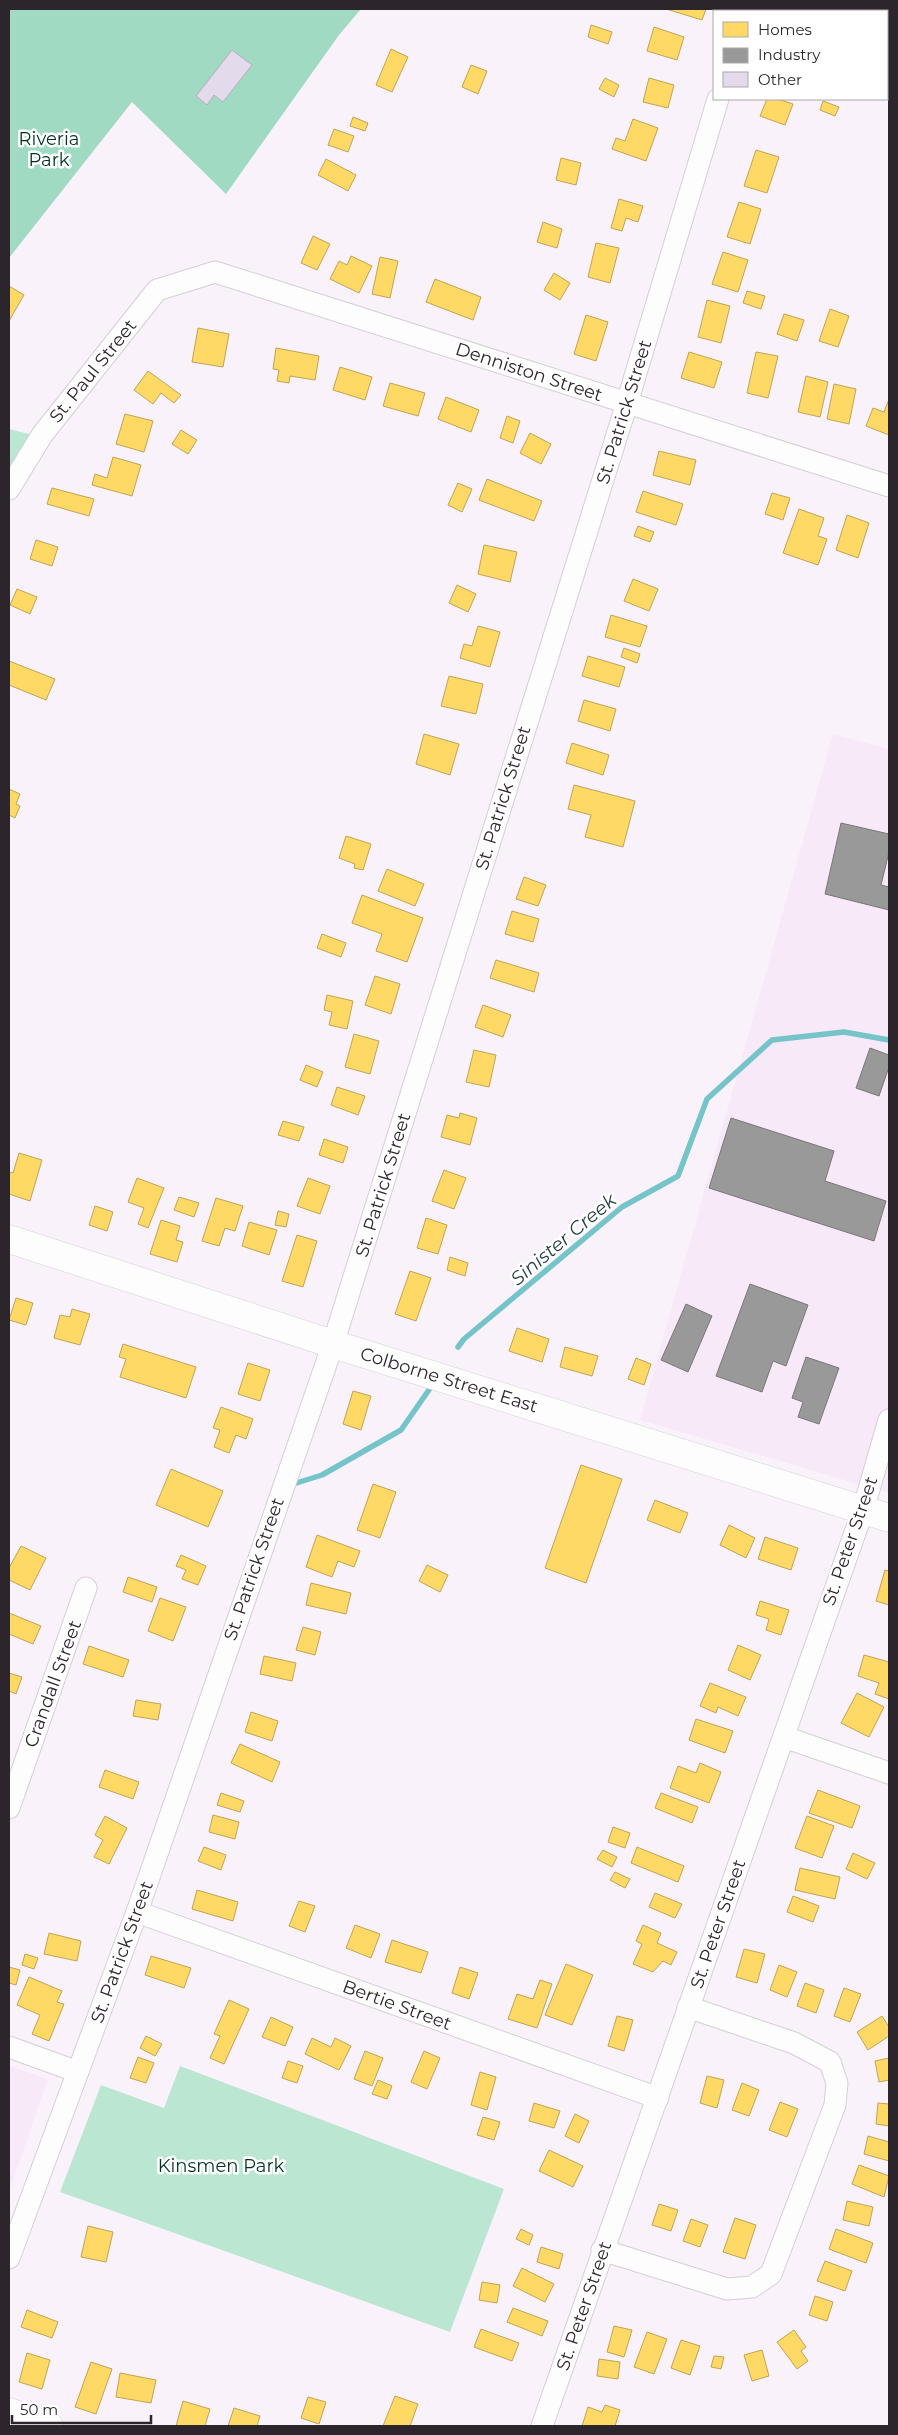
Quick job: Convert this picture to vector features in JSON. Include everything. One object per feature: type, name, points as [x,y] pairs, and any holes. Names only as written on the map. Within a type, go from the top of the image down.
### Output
[{"type":"main road","name":"Colborne Street East","points":[[9,1239],[333,1344],[889,1518]]},
{"type":"main road","points":[[9,2412],[48,2426]]},
{"type":"street","name":"St. Patrick Street","points":[[9,2258],[136,1912],[333,1344],[627,403],[718,100]]},
{"type":"street","name":"Denniston Street","points":[[197,276],[215,272],[889,486]]},
{"type":"street","name":"St. Paul Street","points":[[9,490],[42,436],[157,290],[197,276]]},
{"type":"street","name":"St. Peter Street","points":[[542,2426],[602,2250],[658,2098],[688,2007],[863,1510],[889,1420]]},
{"type":"street","name":"Crandall Street","points":[[9,1808],[86,1588]]},
{"type":"street","points":[[784,1737],[889,1773]]},
{"type":"street","name":"Bertie Street","points":[[136,1912],[658,2098]]},
{"type":"street","points":[[602,2250],[727,2289],[752,2287],[771,2274],[835,2105],[836,2083],[830,2062],[794,2043],[688,2007]]},
{"type":"street","points":[[9,2047],[78,2072]]},
{"type":"shaded area","points":[[833,734],[889,749],[889,1493],[640,1420]]},
{"type":"shaded area","points":[[9,2066],[48,2079],[9,2192]]},
{"type":"green space","name":"Riveria Park","points":[[9,9],[361,9],[339,35],[226,194],[132,102],[9,258]]},
{"type":"green space","points":[[9,429],[41,437],[9,501]]},
{"type":"green space","name":"Kinsmen Park","points":[[180,2066],[504,2189],[450,2332],[60,2192],[101,2085],[164,2108]]},
{"type":"building: Homes","points":[[666,9],[706,9],[702,20]]},
{"type":"building: Homes","points":[[889,9],[889,23],[888,10],[871,10]]},
{"type":"building: Homes","points":[[591,25],[612,32],[608,44],[588,37]]},
{"type":"building: Homes","points":[[654,27],[684,37],[677,60],[647,51]]},
{"type":"building: Homes","points":[[391,49],[408,57],[392,92],[376,85]]},
{"type":"building: Homes","points":[[471,65],[487,71],[478,94],[462,87]]},
{"type":"building: Homes","points":[[605,78],[619,85],[614,97],[599,89]]},
{"type":"building: Homes","points":[[649,78],[674,85],[668,108],[643,102]]},
{"type":"building: Homes","points":[[767,100],[781,100],[793,104],[785,125],[760,116]]},
{"type":"building: Homes","points":[[823,101],[839,107],[835,116],[820,110]]},
{"type":"building: Homes","points":[[353,117],[368,123],[365,131],[350,126]]},
{"type":"building: Homes","points":[[633,119],[658,128],[646,161],[612,149],[616,138],[625,141]]},
{"type":"building: Homes","points":[[334,129],[354,136],[348,152],[328,145]]},
{"type":"building: Homes","points":[[756,150],[779,157],[767,193],[744,186]]},
{"type":"building: Homes","points":[[561,158],[581,163],[576,185],[556,180]]},
{"type":"building: Homes","points":[[326,159],[356,175],[348,191],[318,175]]},
{"type":"building: Homes","points":[[619,199],[643,206],[638,222],[626,218],[622,231],[611,228]]},
{"type":"building: Homes","points":[[739,202],[761,209],[750,244],[727,237]]},
{"type":"building: Homes","points":[[543,222],[562,229],[557,248],[537,242]]},
{"type":"building: Homes","points":[[313,236],[330,244],[317,270],[301,263]]},
{"type":"building: Homes","points":[[596,243],[619,248],[610,283],[588,277]]},
{"type":"building: Homes","points":[[723,252],[748,260],[738,292],[712,284]]},
{"type":"building: Homes","points":[[351,256],[372,266],[359,293],[330,279],[339,261],[347,265]]},
{"type":"building: Homes","points":[[380,257],[398,261],[390,298],[372,294]]},
{"type":"building: Homes","points":[[554,273],[570,283],[560,300],[544,290]]},
{"type":"building: Homes","points":[[435,279],[481,297],[473,320],[426,302]]},
{"type":"building: Homes","points":[[9,286],[24,295],[9,321]]},
{"type":"building: Homes","points":[[747,291],[765,296],[761,309],[743,303]]},
{"type":"building: Homes","points":[[707,300],[730,306],[721,343],[698,337]]},
{"type":"building: Homes","points":[[830,309],[849,316],[838,347],[819,341]]},
{"type":"building: Homes","points":[[784,314],[804,320],[797,341],[777,334]]},
{"type":"building: Homes","points":[[586,315],[608,322],[596,361],[574,354]]},
{"type":"building: Homes","points":[[198,328],[229,334],[223,367],[192,362]]},
{"type":"building: Homes","points":[[276,348],[319,356],[315,380],[290,376],[289,383],[277,381],[279,370],[273,369]]},
{"type":"building: Homes","points":[[689,352],[722,362],[714,388],[681,378]]},
{"type":"building: Homes","points":[[756,352],[778,356],[768,398],[747,393]]},
{"type":"building: Homes","points":[[340,367],[372,377],[365,400],[333,390]]},
{"type":"building: Homes","points":[[148,371],[181,395],[174,403],[161,393],[153,404],[134,390]]},
{"type":"building: Homes","points":[[806,376],[828,382],[820,417],[798,412]]},
{"type":"building: Homes","points":[[390,383],[425,393],[418,416],[383,406]]},
{"type":"building: Homes","points":[[834,384],[856,389],[849,424],[827,419]]},
{"type":"building: Homes","points":[[446,397],[479,410],[471,432],[438,419]]},
{"type":"building: Homes","points":[[889,399],[889,435],[866,426],[873,408],[884,412]]},
{"type":"building: Homes","points":[[125,414],[153,421],[144,452],[116,444]]},
{"type":"building: Homes","points":[[507,416],[520,421],[513,443],[500,438]]},
{"type":"building: Homes","points":[[181,430],[197,440],[188,454],[172,444]]},
{"type":"building: Homes","points":[[530,433],[551,444],[541,464],[520,453]]},
{"type":"building: Homes","points":[[659,451],[696,460],[690,485],[653,475]]},
{"type":"building: Homes","points":[[113,457],[141,465],[132,496],[92,485],[95,474],[107,478]]},
{"type":"building: Homes","points":[[487,479],[542,501],[534,521],[479,500]]},
{"type":"building: Homes","points":[[458,483],[472,489],[462,512],[448,505]]},
{"type":"building: Homes","points":[[52,488],[94,499],[89,516],[47,504]]},
{"type":"building: Homes","points":[[643,491],[683,504],[676,525],[636,512]]},
{"type":"building: Homes","points":[[772,493],[790,498],[783,520],[765,514]]},
{"type":"building: Homes","points":[[799,509],[824,518],[818,536],[827,539],[818,565],[783,553]]},
{"type":"building: Homes","points":[[847,515],[869,523],[858,558],[836,550]]},
{"type":"building: Homes","points":[[638,526],[654,532],[650,542],[634,536]]},
{"type":"building: Homes","points":[[36,540],[58,547],[52,566],[30,559]]},
{"type":"building: Homes","points":[[484,545],[517,552],[510,582],[478,574]]},
{"type":"building: Homes","points":[[633,579],[658,589],[649,611],[624,601]]},
{"type":"building: Homes","points":[[457,585],[476,594],[468,612],[449,603]]},
{"type":"building: Homes","points":[[17,589],[37,597],[30,614],[10,605]]},
{"type":"building: Homes","points":[[611,615],[647,626],[640,647],[605,637]]},
{"type":"building: Homes","points":[[478,626],[500,632],[490,667],[460,658],[464,644],[472,646]]},
{"type":"building: Homes","points":[[624,648],[640,654],[637,663],[621,657]]},
{"type":"building: Homes","points":[[588,656],[625,667],[619,687],[582,676]]},
{"type":"building: Homes","points":[[9,661],[55,679],[46,700],[9,685]]},
{"type":"building: Homes","points":[[449,676],[483,684],[476,714],[441,706]]},
{"type":"building: Homes","points":[[584,700],[616,709],[610,731],[578,721]]},
{"type":"building: Homes","points":[[424,734],[459,744],[450,775],[416,764]]},
{"type":"building: Homes","points":[[572,743],[609,755],[603,775],[566,763]]},
{"type":"building: Homes","points":[[574,785],[635,801],[623,847],[585,837],[591,815],[568,809]]},
{"type":"building: Homes","points":[[9,789],[20,794],[16,804],[20,806],[15,818],[9,815]]},
{"type":"building: Homes","points":[[346,836],[371,844],[363,870],[354,868],[355,864],[339,858]]},
{"type":"building: Homes","points":[[387,869],[424,884],[415,906],[378,891]]},
{"type":"building: Homes","points":[[524,877],[546,885],[538,906],[516,899]]},
{"type":"building: Homes","points":[[362,895],[423,918],[407,962],[376,951],[382,934],[352,923]]},
{"type":"building: Homes","points":[[512,911],[539,919],[533,942],[505,934]]},
{"type":"building: Homes","points":[[322,934],[346,943],[341,957],[317,948]]},
{"type":"building: Homes","points":[[496,960],[539,973],[534,992],[490,978]]},
{"type":"building: Homes","points":[[375,976],[400,984],[391,1014],[365,1005]]},
{"type":"building: Homes","points":[[327,995],[353,1001],[347,1029],[329,1025],[332,1012],[324,1010]]},
{"type":"building: Homes","points":[[483,1005],[511,1015],[503,1037],[475,1027]]},
{"type":"building: Homes","points":[[354,1034],[379,1041],[370,1074],[345,1067]]},
{"type":"building: Homes","points":[[474,1050],[496,1055],[489,1087],[466,1082]]},
{"type":"building: Homes","points":[[306,1065],[323,1072],[317,1087],[300,1080]]},
{"type":"building: Homes","points":[[337,1087],[365,1096],[358,1115],[331,1105]]},
{"type":"building: Homes","points":[[460,1113],[477,1118],[470,1145],[441,1137],[447,1115],[459,1118]]},
{"type":"building: Homes","points":[[283,1121],[304,1127],[299,1141],[278,1135]]},
{"type":"building: Homes","points":[[324,1139],[348,1147],[343,1163],[319,1155]]},
{"type":"building: Homes","points":[[19,1153],[42,1160],[30,1201],[9,1194],[9,1172],[13,1173]]},
{"type":"building: Homes","points":[[444,1170],[466,1178],[454,1209],[432,1201]]},
{"type":"building: Homes","points":[[137,1178],[164,1188],[148,1228],[138,1224],[144,1208],[128,1202]]},
{"type":"building: Homes","points":[[308,1178],[330,1186],[320,1214],[297,1206]]},
{"type":"building: Homes","points":[[179,1197],[199,1203],[194,1217],[174,1210]]},
{"type":"building: Homes","points":[[216,1198],[243,1206],[235,1231],[225,1228],[219,1246],[202,1241]]},
{"type":"building: Homes","points":[[95,1206],[113,1212],[107,1231],[89,1225]]},
{"type":"building: Homes","points":[[278,1211],[289,1214],[286,1227],[275,1225]]},
{"type":"building: Homes","points":[[426,1218],[447,1225],[438,1254],[417,1248]]},
{"type":"building: Homes","points":[[161,1220],[180,1226],[176,1240],[183,1242],[177,1262],[150,1254]]},
{"type":"building: Homes","points":[[249,1222],[277,1230],[269,1255],[242,1246]]},
{"type":"building: Homes","points":[[297,1235],[317,1241],[303,1287],[282,1281]]},
{"type":"building: Homes","points":[[450,1257],[468,1263],[465,1276],[447,1270]]},
{"type":"building: Homes","points":[[410,1271],[431,1278],[416,1321],[395,1314]]},
{"type":"building: Homes","points":[[16,1298],[33,1303],[26,1325],[9,1320]]},
{"type":"building: Homes","points":[[72,1309],[90,1314],[80,1345],[54,1338],[60,1315],[70,1317]]},
{"type":"building: Homes","points":[[517,1328],[549,1339],[542,1362],[509,1351]]},
{"type":"building: Homes","points":[[123,1344],[196,1367],[186,1398],[120,1377],[126,1359],[119,1357]]},
{"type":"building: Homes","points":[[565,1347],[598,1356],[592,1376],[560,1367]]},
{"type":"building: Homes","points":[[636,1358],[651,1364],[644,1385],[628,1379]]},
{"type":"building: Homes","points":[[248,1363],[270,1370],[260,1401],[238,1394]]},
{"type":"building: Homes","points":[[353,1391],[371,1396],[361,1430],[343,1424]]},
{"type":"building: Homes","points":[[221,1407],[253,1419],[246,1439],[236,1435],[229,1453],[214,1447],[220,1430],[213,1428]]},
{"type":"building: Homes","points":[[581,1465],[622,1479],[586,1583],[545,1568]]},
{"type":"building: Homes","points":[[171,1469],[223,1491],[208,1527],[156,1505]]},
{"type":"building: Homes","points":[[373,1484],[396,1492],[380,1538],[357,1530]]},
{"type":"building: Homes","points":[[655,1500],[688,1513],[680,1533],[647,1520]]},
{"type":"building: Homes","points":[[729,1525],[755,1538],[746,1558],[720,1545]]},
{"type":"building: Homes","points":[[317,1535],[360,1551],[354,1567],[338,1561],[332,1577],[306,1567]]},
{"type":"building: Homes","points":[[765,1537],[798,1548],[791,1570],[758,1559]]},
{"type":"building: Homes","points":[[21,1546],[46,1558],[30,1590],[9,1580],[9,1568]]},
{"type":"building: Homes","points":[[181,1555],[206,1566],[198,1585],[182,1579],[186,1570],[176,1566]]},
{"type":"building: Homes","points":[[427,1565],[448,1575],[440,1592],[419,1581]]},
{"type":"building: Homes","points":[[885,1570],[889,1571],[889,1605],[876,1601]]},
{"type":"building: Homes","points":[[128,1577],[157,1587],[152,1602],[123,1592]]},
{"type":"building: Homes","points":[[311,1583],[351,1593],[346,1614],[306,1605]]},
{"type":"building: Homes","points":[[160,1598],[186,1607],[173,1641],[148,1631]]},
{"type":"building: Homes","points":[[760,1601],[789,1610],[781,1635],[766,1630],[769,1619],[756,1615]]},
{"type":"building: Homes","points":[[9,1613],[41,1626],[33,1644],[9,1634]]},
{"type":"building: Homes","points":[[303,1627],[321,1632],[315,1655],[296,1650]]},
{"type":"building: Homes","points":[[738,1645],[761,1655],[750,1680],[728,1670]]},
{"type":"building: Homes","points":[[89,1646],[129,1660],[123,1677],[83,1664]]},
{"type":"building: Homes","points":[[864,1655],[889,1662],[889,1699],[875,1694],[879,1683],[858,1676]]},
{"type":"building: Homes","points":[[264,1656],[296,1663],[292,1681],[260,1674]]},
{"type":"building: Homes","points":[[9,1673],[22,1677],[16,1694],[9,1691]]},
{"type":"building: Homes","points":[[710,1683],[746,1697],[738,1716],[718,1707],[716,1713],[700,1706]]},
{"type":"building: Homes","points":[[857,1693],[884,1707],[869,1737],[841,1723]]},
{"type":"building: Homes","points":[[136,1700],[161,1704],[158,1720],[133,1716]]},
{"type":"building: Homes","points":[[251,1712],[278,1721],[272,1741],[245,1732]]},
{"type":"building: Homes","points":[[696,1719],[733,1731],[725,1753],[689,1740]]},
{"type":"building: Homes","points":[[240,1744],[280,1762],[272,1782],[231,1763]]},
{"type":"building: Homes","points":[[700,1763],[721,1772],[709,1803],[670,1788],[678,1766],[696,1773]]},
{"type":"building: Homes","points":[[105,1770],[139,1782],[133,1799],[99,1787]]},
{"type":"building: Homes","points":[[818,1790],[860,1806],[852,1828],[809,1813]]},
{"type":"building: Homes","points":[[221,1793],[244,1801],[240,1812],[217,1805]]},
{"type":"building: Homes","points":[[661,1793],[698,1807],[692,1823],[655,1808]]},
{"type":"building: Homes","points":[[213,1815],[239,1822],[235,1839],[209,1832]]},
{"type":"building: Homes","points":[[105,1816],[127,1828],[109,1864],[94,1857],[103,1840],[95,1835]]},
{"type":"building: Homes","points":[[807,1816],[834,1826],[822,1858],[795,1848]]},
{"type":"building: Homes","points":[[613,1827],[630,1833],[625,1848],[608,1842]]},
{"type":"building: Homes","points":[[204,1847],[226,1855],[221,1870],[198,1861]]},
{"type":"building: Homes","points":[[637,1847],[684,1866],[678,1882],[631,1863]]},
{"type":"building: Homes","points":[[603,1850],[617,1857],[612,1867],[597,1859]]},
{"type":"building: Homes","points":[[853,1853],[875,1863],[867,1879],[846,1869]]},
{"type":"building: Homes","points":[[800,1868],[840,1877],[835,1899],[795,1890]]},
{"type":"building: Homes","points":[[615,1872],[630,1879],[625,1888],[610,1880]]},
{"type":"building: Homes","points":[[197,1890],[238,1902],[233,1921],[192,1909]]},
{"type":"building: Homes","points":[[655,1893],[682,1904],[675,1918],[649,1907]]},
{"type":"building: Homes","points":[[793,1896],[819,1906],[813,1922],[787,1912]]},
{"type":"building: Homes","points":[[299,1901],[315,1906],[305,1932],[289,1926]]},
{"type":"building: Homes","points":[[355,1925],[380,1934],[371,1958],[346,1948]]},
{"type":"building: Homes","points":[[643,1925],[661,1933],[657,1943],[677,1952],[671,1965],[663,1961],[653,1972],[633,1964],[642,1944],[636,1941]]},
{"type":"building: Homes","points":[[49,1933],[81,1941],[77,1961],[44,1954]]},
{"type":"building: Homes","points":[[392,1940],[428,1952],[421,1973],[385,1962]]},
{"type":"building: Homes","points":[[744,1949],[765,1954],[757,1983],[736,1977]]},
{"type":"building: Homes","points":[[25,1954],[38,1958],[34,1969],[22,1965]]},
{"type":"building: Homes","points":[[151,1956],[191,1968],[184,1988],[145,1975]]},
{"type":"building: Homes","points":[[566,1964],[593,1975],[572,2025],[545,2015]]},
{"type":"building: Homes","points":[[779,1965],[797,1972],[787,1997],[770,1990]]},
{"type":"building: Homes","points":[[9,1967],[20,1970],[16,1985],[9,1983]]},
{"type":"building: Homes","points":[[460,1967],[478,1973],[469,1999],[452,1993]]},
{"type":"building: Homes","points":[[29,1977],[62,1991],[57,2002],[64,2004],[49,2041],[32,2034],[40,2015],[17,2005]]},
{"type":"building: Homes","points":[[540,1980],[552,1984],[537,2028],[508,2019],[517,1994],[533,1999]]},
{"type":"building: Homes","points":[[805,1983],[824,1990],[816,2013],[797,2006]]},
{"type":"building: Homes","points":[[844,1988],[861,1994],[850,2022],[834,2016]]},
{"type":"building: Homes","points":[[229,2000],[249,2009],[224,2064],[210,2058],[220,2036],[214,2034]]},
{"type":"building: Homes","points":[[617,2016],[633,2020],[624,2051],[608,2046]]},
{"type":"building: Homes","points":[[882,2016],[889,2027],[889,2036],[868,2050],[857,2032]]},
{"type":"building: Homes","points":[[271,2017],[293,2027],[285,2046],[262,2037]]},
{"type":"building: Homes","points":[[146,2036],[162,2044],[155,2056],[140,2048]]},
{"type":"building: Homes","points":[[312,2038],[331,2047],[335,2038],[351,2046],[339,2070],[305,2054]]},
{"type":"building: Homes","points":[[365,2051],[383,2058],[372,2086],[354,2079]]},
{"type":"building: Homes","points":[[424,2051],[440,2058],[427,2089],[411,2082]]},
{"type":"building: Homes","points":[[138,2057],[154,2063],[146,2083],[130,2078]]},
{"type":"building: Homes","points":[[889,2058],[889,2080],[879,2082],[875,2061]]},
{"type":"building: Homes","points":[[288,2061],[303,2066],[297,2083],[282,2078]]},
{"type":"building: Homes","points":[[480,2072],[496,2077],[487,2110],[471,2105]]},
{"type":"building: Homes","points":[[707,2076],[724,2080],[717,2108],[700,2103]]},
{"type":"building: Homes","points":[[378,2080],[392,2086],[387,2099],[372,2094]]},
{"type":"building: Homes","points":[[742,2083],[759,2090],[749,2116],[732,2110]]},
{"type":"building: Homes","points":[[780,2102],[798,2109],[787,2137],[769,2130]]},
{"type":"building: Homes","points":[[534,2103],[560,2111],[554,2128],[529,2121]]},
{"type":"building: Homes","points":[[878,2103],[889,2104],[889,2126],[876,2124]]},
{"type":"building: Homes","points":[[575,2114],[589,2121],[579,2143],[565,2136]]},
{"type":"building: Homes","points":[[483,2117],[500,2122],[494,2140],[477,2135]]},
{"type":"building: Homes","points":[[868,2136],[889,2142],[889,2161],[864,2154]]},
{"type":"building: Homes","points":[[549,2150],[583,2166],[573,2187],[539,2171]]},
{"type":"building: Homes","points":[[859,2165],[889,2176],[884,2197],[852,2184]]},
{"type":"building: Homes","points":[[847,2201],[873,2207],[869,2226],[843,2220]]},
{"type":"building: Homes","points":[[659,2204],[678,2210],[671,2231],[652,2225]]},
{"type":"building: Homes","points":[[735,2218],[756,2225],[745,2259],[723,2252]]},
{"type":"building: Homes","points":[[691,2219],[708,2225],[700,2247],[683,2241]]},
{"type":"building: Homes","points":[[88,2226],[113,2232],[106,2262],[81,2257]]},
{"type":"building: Homes","points":[[521,2229],[533,2235],[529,2245],[516,2239]]},
{"type":"building: Homes","points":[[836,2229],[873,2243],[866,2263],[829,2249]]},
{"type":"building: Homes","points":[[541,2247],[563,2254],[559,2269],[537,2262]]},
{"type":"building: Homes","points":[[825,2261],[852,2271],[845,2291],[817,2281]]},
{"type":"building: Homes","points":[[522,2268],[554,2284],[545,2302],[513,2286]]},
{"type":"building: Homes","points":[[482,2282],[500,2285],[497,2303],[479,2300]]},
{"type":"building: Homes","points":[[815,2296],[833,2302],[827,2321],[809,2315]]},
{"type":"building: Homes","points":[[513,2308],[548,2321],[542,2336],[507,2322]]},
{"type":"building: Homes","points":[[27,2310],[58,2322],[52,2338],[21,2327]]},
{"type":"building: Homes","points":[[614,2326],[632,2330],[624,2357],[607,2352]]},
{"type":"building: Homes","points":[[481,2329],[519,2343],[512,2361],[474,2347]]},
{"type":"building: Homes","points":[[794,2330],[806,2347],[801,2351],[808,2361],[797,2369],[777,2342]]},
{"type":"building: Homes","points":[[647,2332],[667,2339],[654,2374],[634,2367]]},
{"type":"building: Homes","points":[[681,2340],[700,2346],[690,2375],[671,2368]]},
{"type":"building: Homes","points":[[762,2350],[769,2376],[752,2381],[744,2355]]},
{"type":"building: Homes","points":[[27,2353],[50,2360],[42,2389],[19,2382]]},
{"type":"building: Homes","points":[[714,2356],[724,2357],[721,2369],[711,2367]]},
{"type":"building: Homes","points":[[599,2359],[620,2362],[618,2379],[597,2376]]},
{"type":"building: Homes","points":[[91,2362],[112,2369],[96,2414],[75,2407]]},
{"type":"building: Homes","points":[[120,2373],[156,2380],[151,2403],[116,2397]]},
{"type":"building: Homes","points":[[395,2396],[418,2404],[410,2426],[383,2426]]},
{"type":"building: Homes","points":[[308,2397],[326,2402],[319,2424],[301,2418]]},
{"type":"building: Homes","points":[[183,2401],[210,2409],[205,2426],[176,2426]]},
{"type":"building: Homes","points":[[605,2405],[620,2410],[615,2426],[582,2426],[588,2407],[602,2412]]},
{"type":"building: Homes","points":[[234,2408],[260,2416],[257,2426],[228,2426]]},
{"type":"building: Industry","points":[[841,823],[889,834],[889,852],[881,885],[889,887],[889,910],[825,894]]},
{"type":"building: Industry","points":[[870,1048],[889,1055],[889,1067],[879,1096],[856,1088]]},
{"type":"building: Industry","points":[[731,1118],[834,1151],[825,1181],[886,1201],[874,1241],[709,1188]]},
{"type":"building: Industry","points":[[750,1284],[808,1305],[786,1366],[773,1361],[762,1392],[716,1376]]},
{"type":"building: Industry","points":[[686,1304],[712,1316],[688,1372],[661,1360]]},
{"type":"building: Industry","points":[[806,1357],[839,1368],[819,1424],[798,1417],[803,1402],[792,1398]]},
{"type":"building: Other","points":[[232,50],[252,65],[223,102],[214,95],[207,105],[196,96]]},
{"type":"waterway","name":"Sinister Creek","points":[[458,1347],[464,1339],[622,1207],[678,1176],[707,1099],[772,1040],[844,1032],[889,1040]]},
{"type":"waterway","name":"Sinister Creek","points":[[290,1485],[322,1475],[401,1430],[433,1384]]}]
